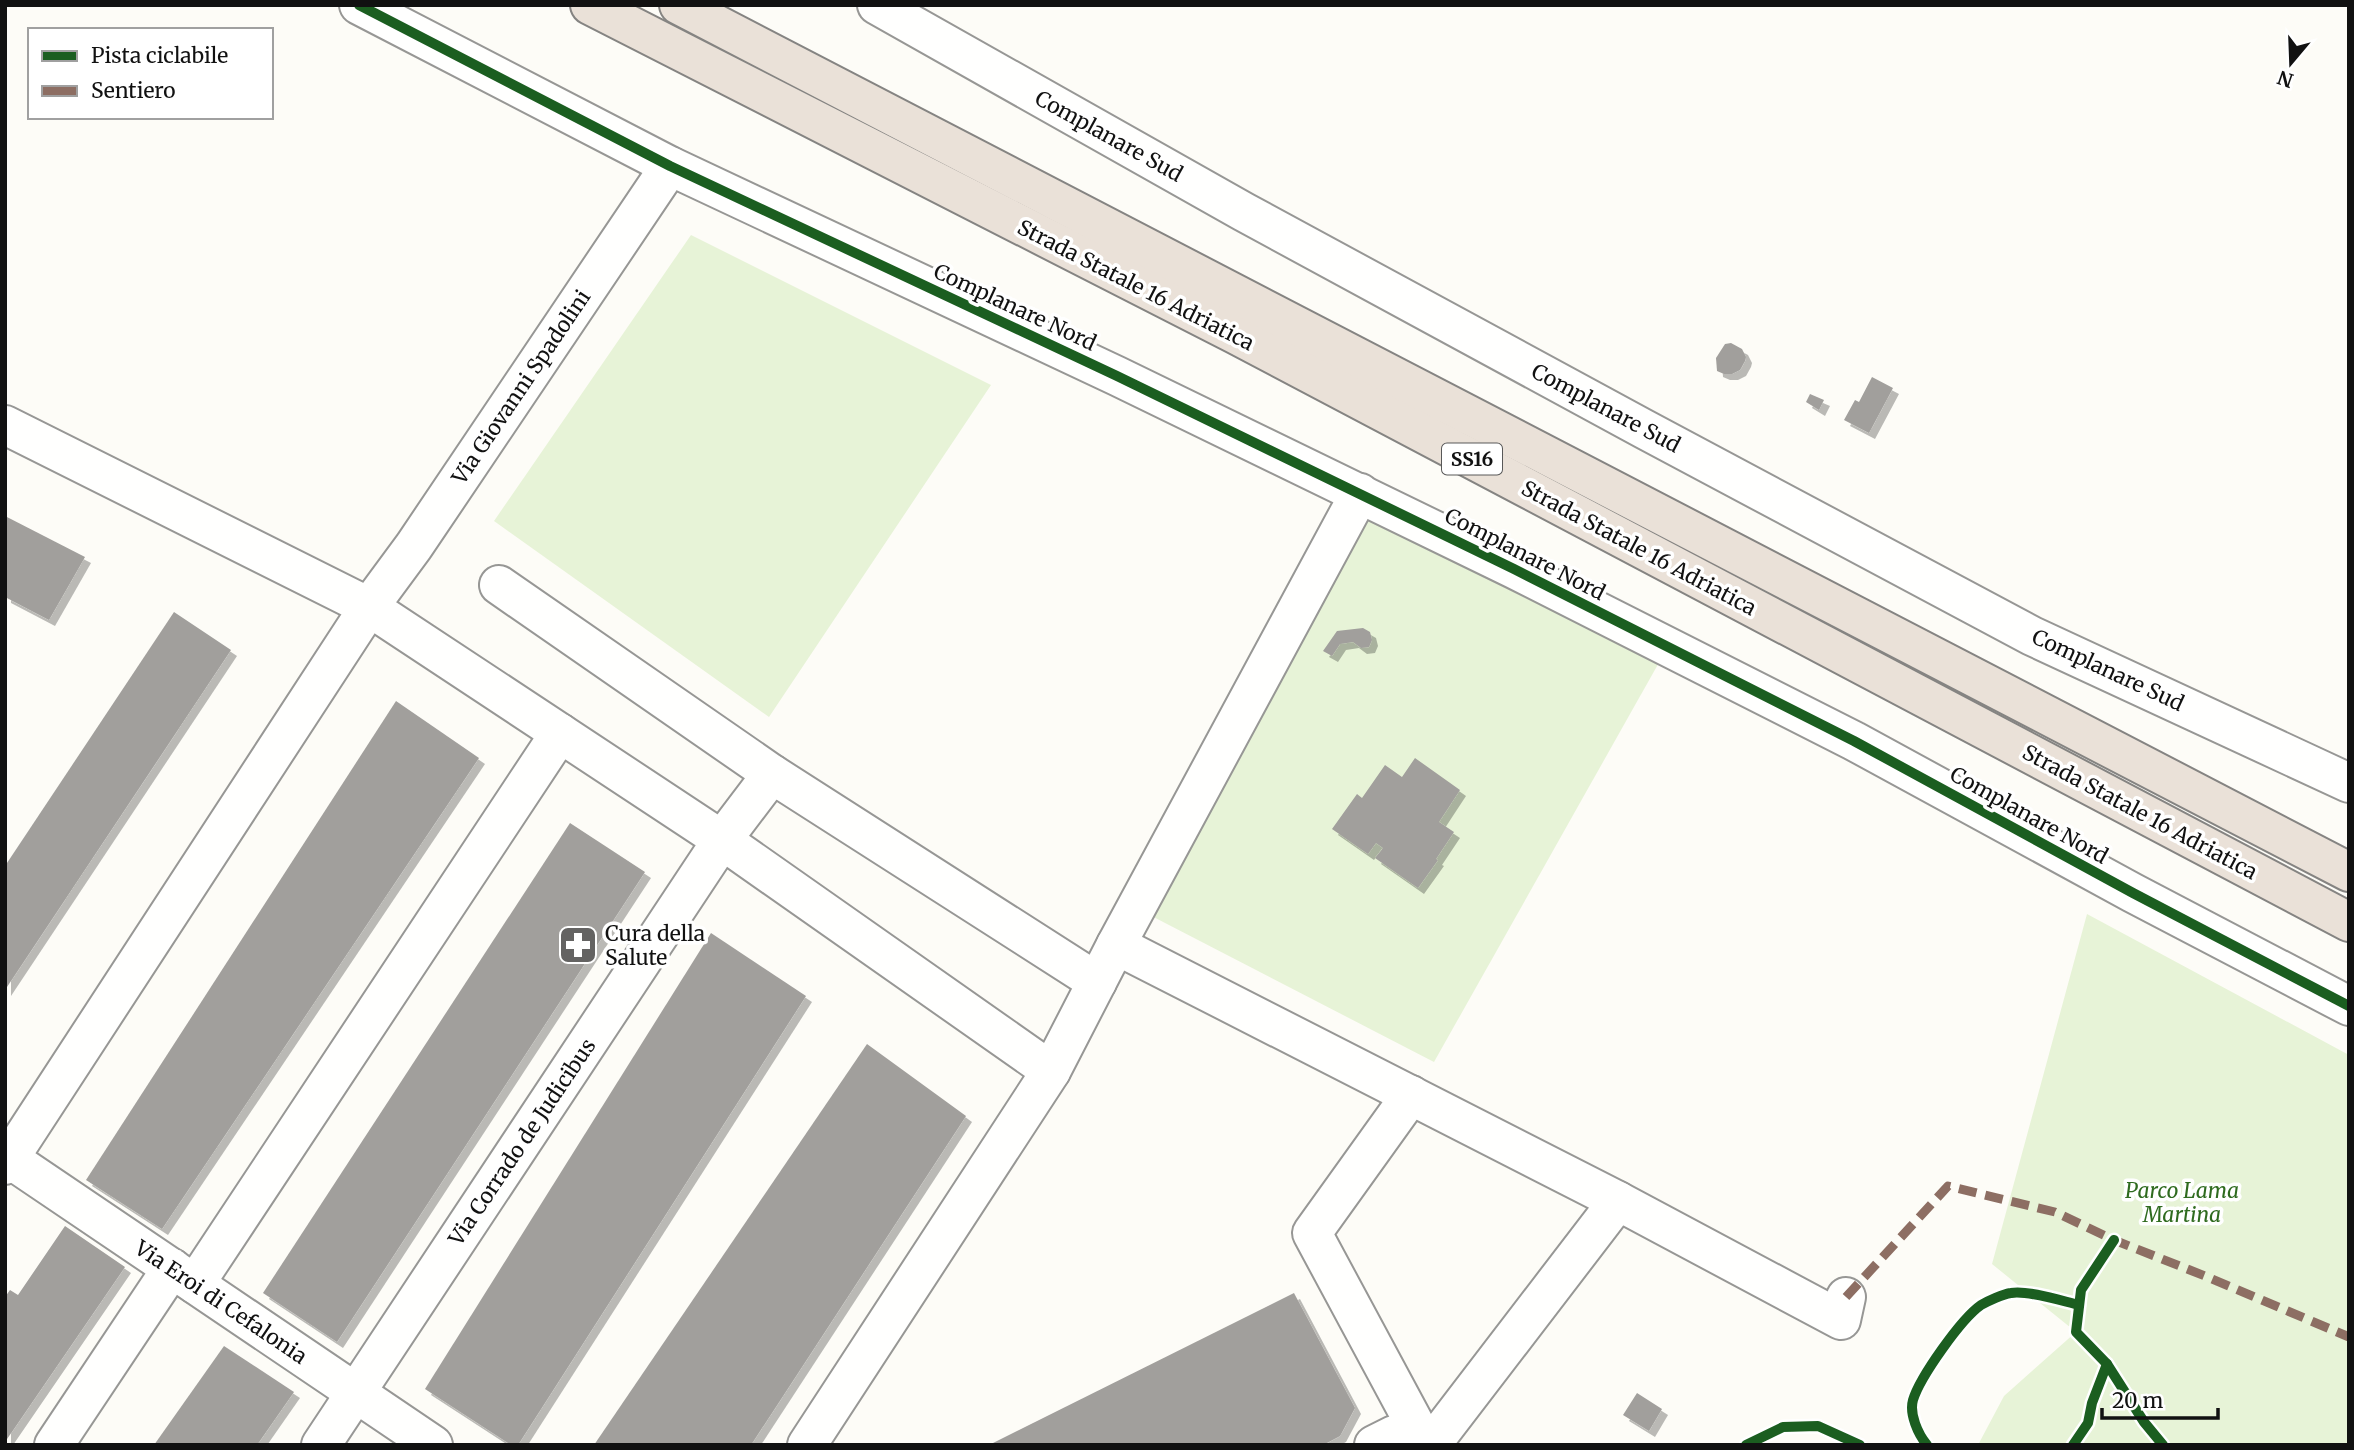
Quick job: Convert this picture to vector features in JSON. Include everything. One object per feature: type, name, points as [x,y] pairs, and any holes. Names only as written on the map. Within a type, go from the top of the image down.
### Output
[{"type":"highway","name":"Strada Statale 16 Adriatica","points":[[590,5],[1247,341],[2349,922]]},
{"type":"highway","name":"Strada Statale 16 Adriatica","points":[[679,5],[2349,872]]},
{"type":"street","name":"Complanare Nord","points":[[359,5],[670,166],[1360,493],[1842,735],[2133,893],[2349,1006]]},
{"type":"street","name":"Complanare Sud","points":[[877,5],[1256,219],[2032,636],[2349,783]]},
{"type":"street","name":"Via Giovanni Spadolini","points":[[7,1162],[369,607],[414,546],[670,166]]},
{"type":"street","points":[[5,425],[369,607],[722,840],[1051,1071]]},
{"type":"street","points":[[807,1445],[1051,1071],[1360,493]]},
{"type":"street","points":[[499,585],[772,775],[1097,982]]},
{"type":"street","points":[[54,1445],[184,1276],[560,733]]},
{"type":"street","name":"Via Corrado de Judicibus","points":[[321,1445],[722,840],[772,775]]},
{"type":"street","points":[[1116,945],[1618,1201],[1840,1320],[1846,1297]]},
{"type":"street","points":[[1410,1095],[1312,1233],[1428,1445],[1618,1201]]},
{"type":"street","name":"Via Eroi di Cefalonia","points":[[7,1162],[184,1276],[433,1445]]},
{"type":"street","points":[[1374,1445],[1394,1434],[1419,1445]]},
{"type":"green space","points":[[691,235],[991,385],[769,717],[494,521]]},
{"type":"green space","points":[[1350,502],[1661,659],[1434,1062],[1138,909]]},
{"type":"green space","name":"Parco Lama Martina","points":[[2087,914],[2349,1055],[2349,1445],[1978,1445],[2004,1396],[2076,1332],[1992,1264]]},
{"type":"building","points":[[1731,343],[1742,349],[1746,357],[1740,370],[1724,374],[1717,371],[1716,358],[1725,344]]},
{"type":"building","points":[[1872,377],[1893,388],[1869,433],[1844,420],[1855,400],[1859,402]]},
{"type":"building","points":[[1810,394],[1824,400],[1819,410],[1806,402]]},
{"type":"building","points":[[5,516],[85,557],[49,620],[5,597]]},
{"type":"building","points":[[174,612],[231,650],[5,990],[5,866]]},
{"type":"building","points":[[1363,628],[1370,632],[1372,640],[1369,647],[1361,648],[1353,642],[1340,644],[1332,656],[1323,651],[1337,631]]},
{"type":"building","points":[[396,701],[479,758],[162,1229],[86,1180]]},
{"type":"building","points":[[1415,758],[1460,790],[1439,822],[1454,832],[1418,888],[1375,858],[1383,848],[1376,843],[1368,854],[1332,829],[1357,794],[1362,798],[1385,765],[1402,777]]},
{"type":"building","points":[[570,823],[645,872],[337,1342],[263,1293]]},
{"type":"building","points":[[711,933],[806,996],[518,1445],[511,1445],[425,1389]]},
{"type":"building","points":[[867,1044],[966,1116],[751,1445],[594,1445]]},
{"type":"building","points":[[65,1226],[125,1267],[5,1442],[5,1297],[10,1290],[18,1295]]},
{"type":"building","points":[[1294,1293],[1355,1408],[1340,1436],[1323,1445],[989,1445]]},
{"type":"building","points":[[224,1346],[294,1392],[257,1445],[154,1445]]},
{"type":"building","points":[[1637,1393],[1662,1409],[1649,1431],[1623,1415]]},
{"type":"marked path","points":[[1846,1297],[1948,1186],[2055,1212],[2114,1240],[2349,1337]]},
{"type":"cycle path","points":[[359,5],[670,166],[1117,376],[1514,569],[1854,741],[2133,893],[2349,1006]]},
{"type":"cycle path","points":[[2114,1240],[2081,1290],[2076,1332],[2107,1364],[2144,1422],[2163,1445]]},
{"type":"cycle path","points":[[1927,1445],[1915,1424],[1913,1400],[1932,1364],[1973,1312],[1996,1298],[2018,1292],[2079,1305]]},
{"type":"cycle path","points":[[2073,1445],[2088,1423],[2092,1403],[2107,1364]]},
{"type":"cycle path","points":[[1746,1445],[1783,1427],[1818,1426],[1860,1445]]},
{"type":"place","name":"Cura della Salute","points":[[578,945]]}]
